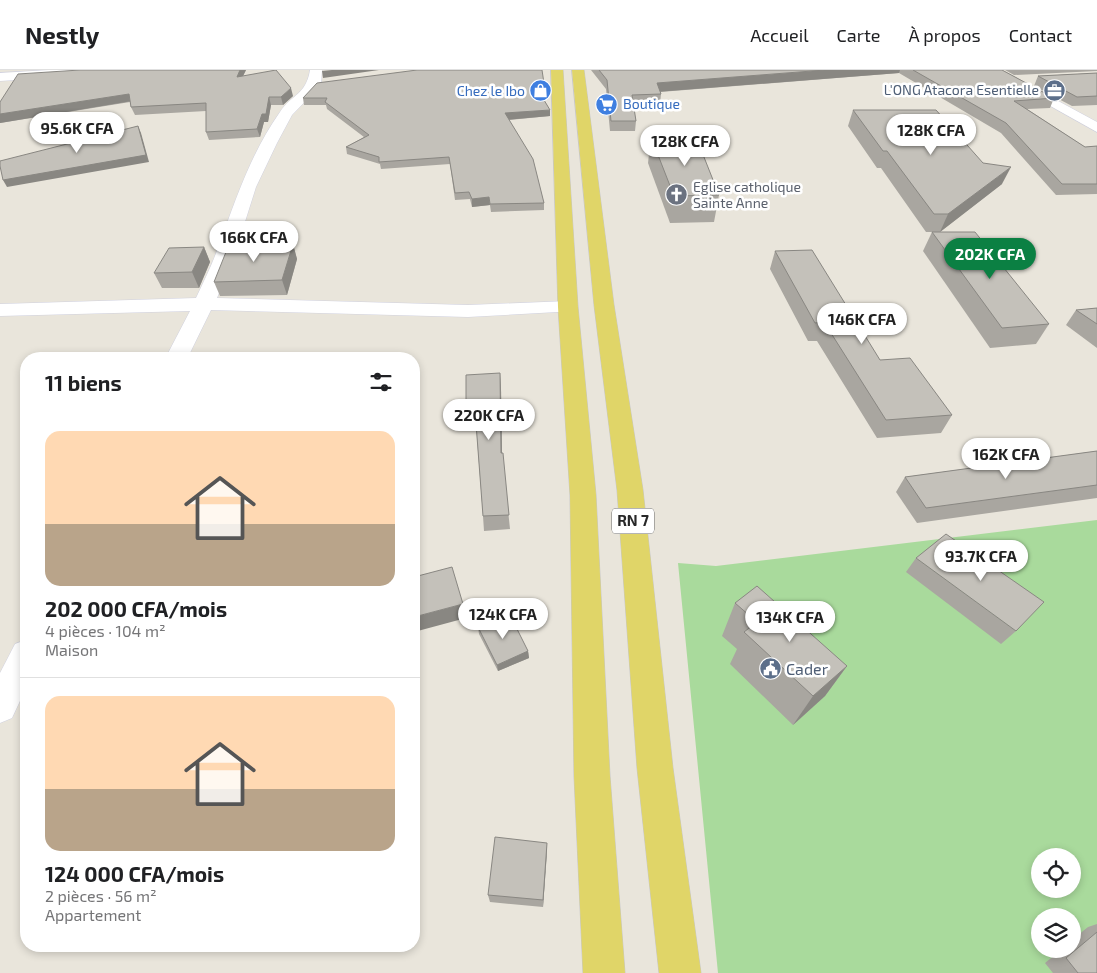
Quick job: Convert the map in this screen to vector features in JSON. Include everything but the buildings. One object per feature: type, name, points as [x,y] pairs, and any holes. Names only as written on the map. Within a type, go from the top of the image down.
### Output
[{"type":"main road","points":[[557,70],[568,307],[583,495],[592,776],[604,973]]},
{"type":"main road","name":"RN 7","points":[[578,70],[604,305],[630,490],[655,768],[680,973]]},
{"type":"street","points":[[0,78],[110,70]]},
{"type":"street","points":[[992,70],[1097,128]]},
{"type":"street","points":[[180,352],[204,304],[228,247],[248,187],[269,142],[286,112],[320,79]]},
{"type":"street","points":[[1013,82],[1041,80]]},
{"type":"street","points":[[0,310],[204,304],[468,311],[568,307]]},
{"type":"street","points":[[0,707],[20,666]]},
{"type":"green space","points":[[1097,520],[1097,973],[718,973],[678,563],[716,566]]},
{"type":"place","name":"L'ONG Atacora Esentielle","points":[[1055,90]]},
{"type":"place","name":"Chez le Ibo","points":[[541,91]]},
{"type":"place","name":"Boutique","points":[[607,104]]},
{"type":"place","name":"Eglise catholique Sainte Anne","points":[[677,195]]},
{"type":"place","name":"Cader","points":[[770,669]]}]
